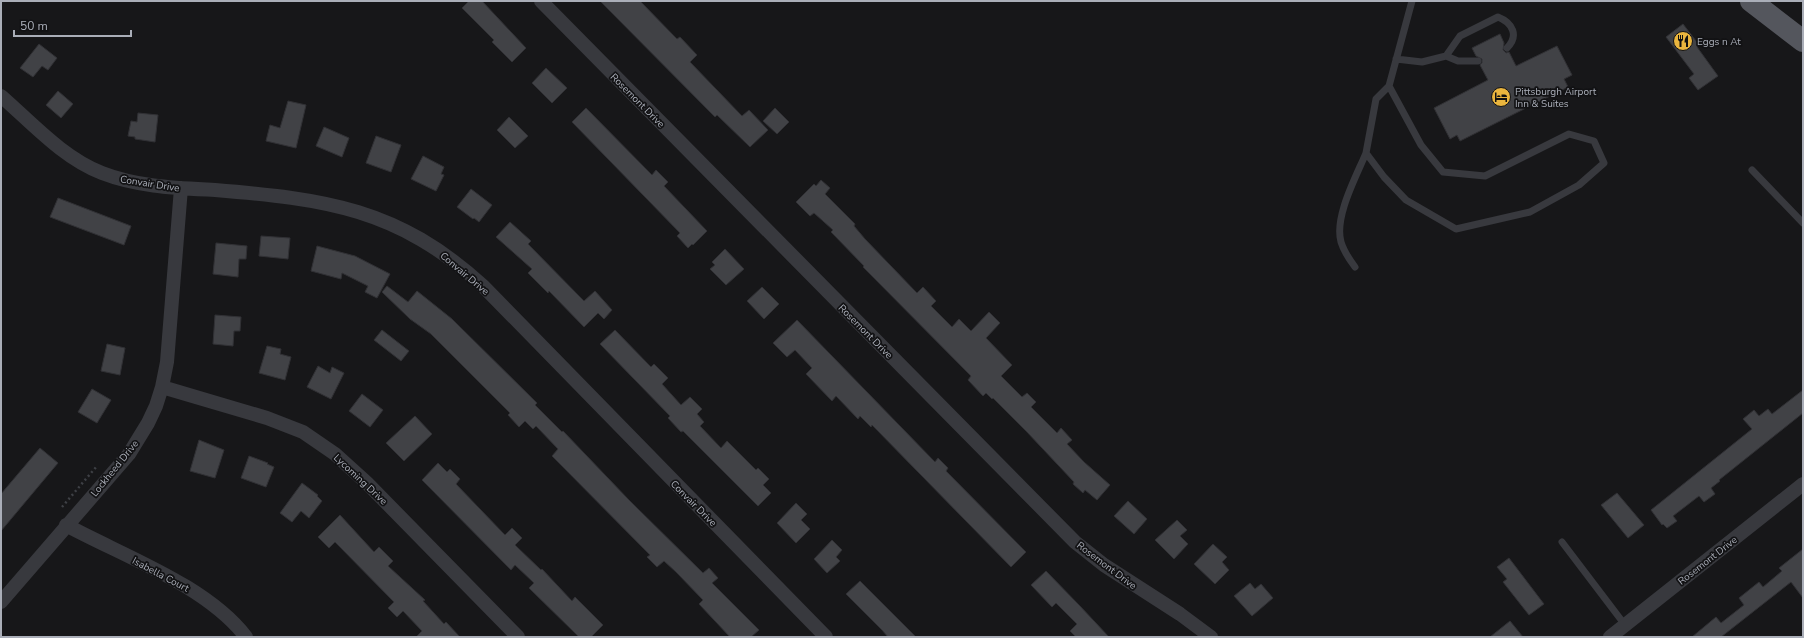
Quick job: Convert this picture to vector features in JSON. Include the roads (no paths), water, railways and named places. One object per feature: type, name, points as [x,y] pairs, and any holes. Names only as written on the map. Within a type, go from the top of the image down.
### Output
[{"type":"main road","points":[[1751,1],[1803,41]]},
{"type":"street","name":"Rosemont Drive","points":[[541,1],[1075,542],[1104,565],[1180,614],[1211,637]]},
{"type":"street","name":"Convair Drive","points":[[1,96],[62,149],[86,166],[102,173],[138,183],[276,196],[336,205],[379,218],[399,227],[436,249],[457,264],[483,286],[826,637]]},
{"type":"street","name":"Lockheed Drive","points":[[1,602],[132,449],[148,423],[162,387],[170,327],[181,188]]},
{"type":"street","name":"Lycoming Drive","points":[[162,387],[286,424],[320,442],[367,483],[518,637]]},
{"type":"street","name":"Rosemont Drive","points":[[1610,637],[1803,484]]},
{"type":"street","name":"Isabella Court","points":[[66,526],[155,570],[204,598],[246,637]]},
{"type":"lane","points":[[1354,267],[1345,254],[1341,241],[1340,229],[1342,216],[1366,153],[1376,99],[1389,86],[1412,1]]},
{"type":"lane","points":[[1446,56],[1460,36],[1498,17],[1504,19],[1512,27],[1514,36],[1512,43],[1507,48]]},
{"type":"lane","points":[[1396,59],[1422,62],[1446,56],[1458,61],[1478,61]]},
{"type":"lane","points":[[1366,153],[1384,177],[1406,200],[1456,228],[1530,212],[1579,185],[1604,163],[1594,141],[1569,134],[1485,176],[1443,172],[1421,145],[1389,86]]},
{"type":"lane","points":[[1752,170],[1803,223]]},
{"type":"lane","points":[[1562,542],[1625,625]]},
{"type":"place","name":"Eggs n At","points":[[1683,41]]},
{"type":"place","name":"Pittsburgh Airport Inn & Suites","points":[[1501,97]]}]
